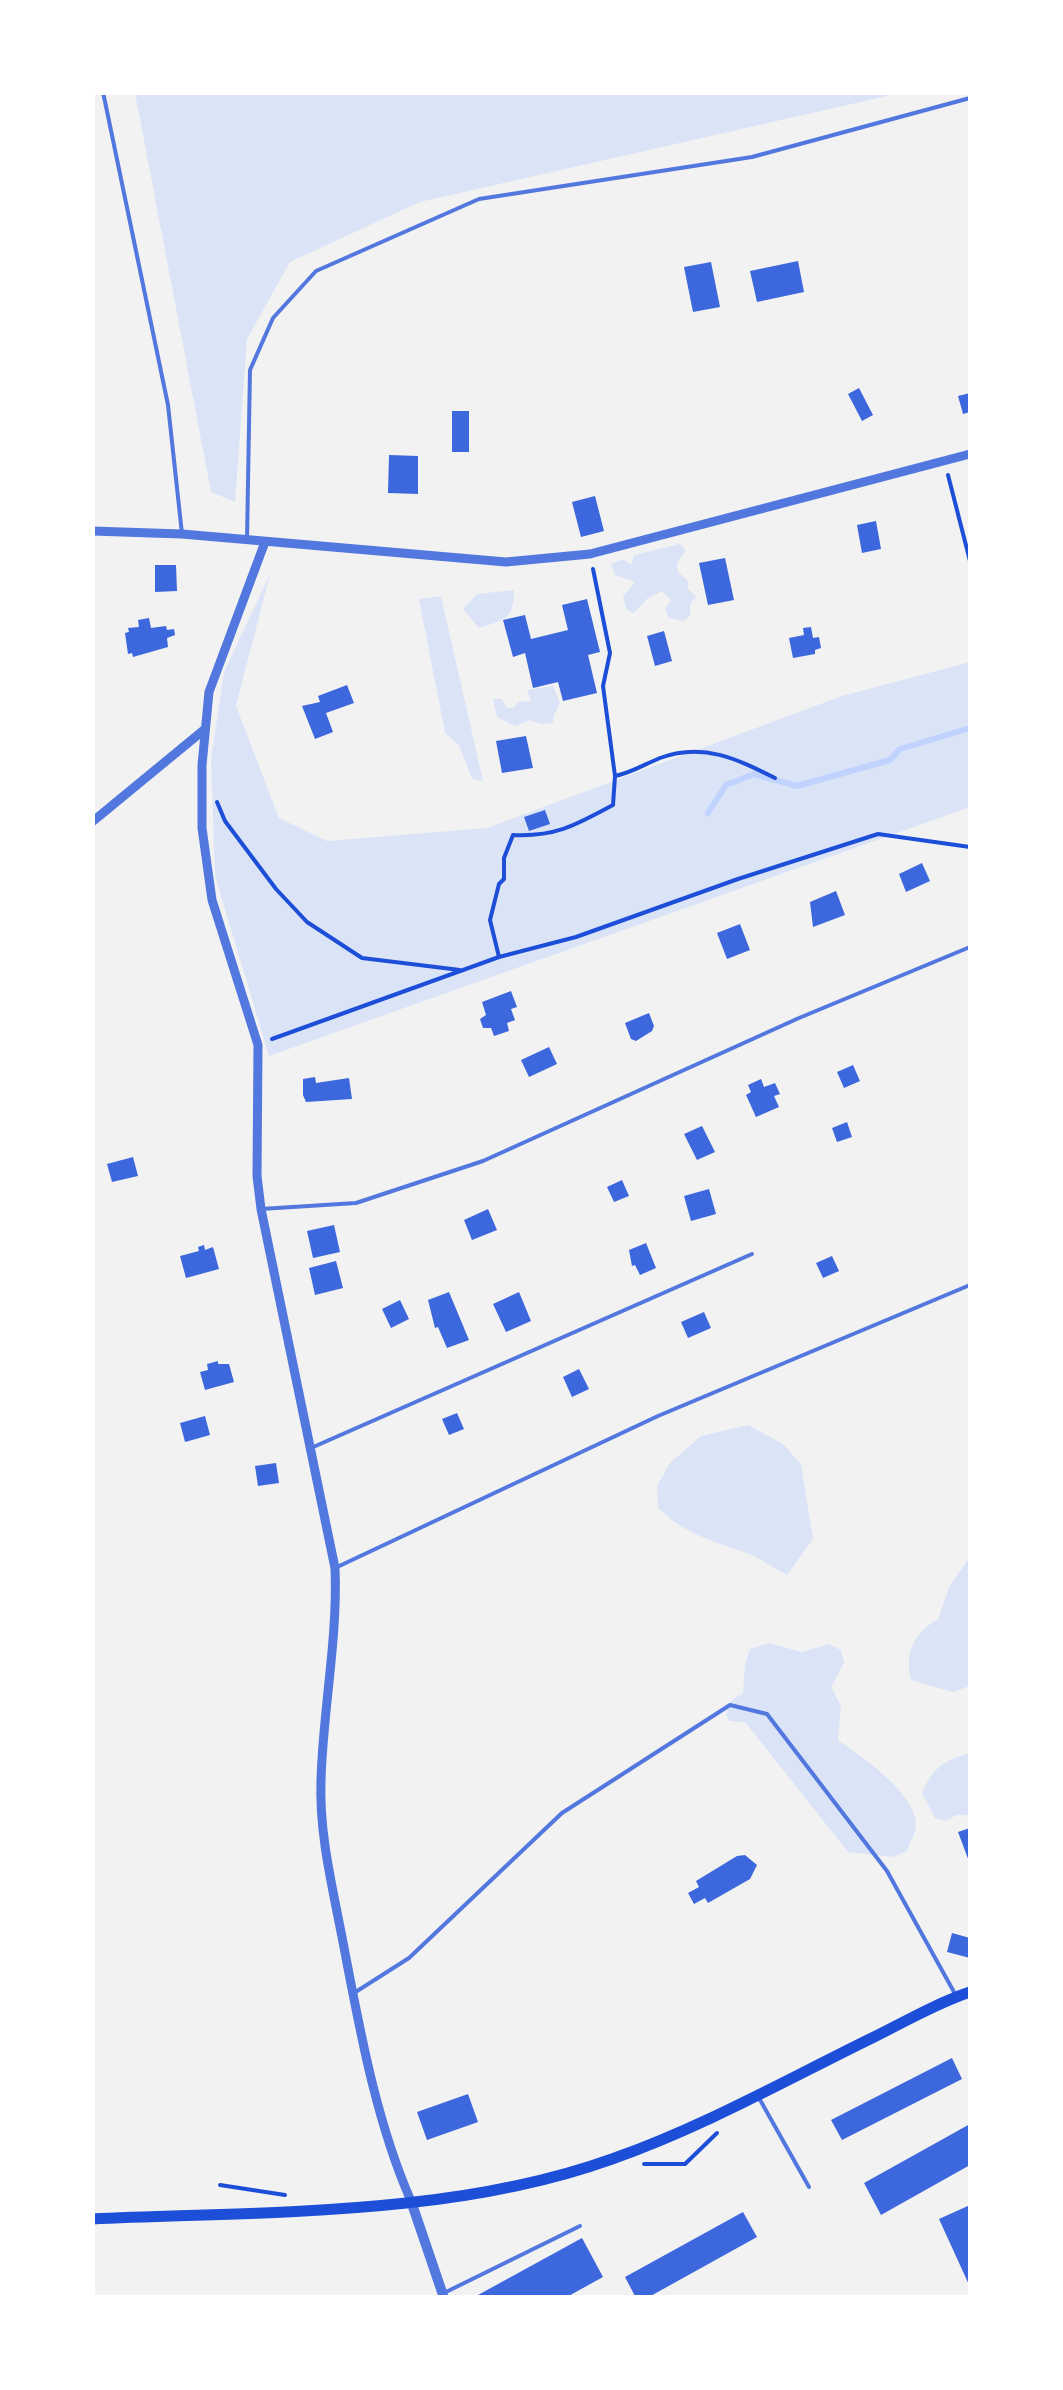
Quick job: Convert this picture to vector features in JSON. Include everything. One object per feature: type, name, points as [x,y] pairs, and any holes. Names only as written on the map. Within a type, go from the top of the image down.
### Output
[{"type":"main road","points":[[92,2218],[411,2201],[536,2182],[610,2160],[674,2135],[970,1992]]},
{"type":"street","points":[[92,531],[182,534],[506,562],[590,554],[970,454]]},
{"type":"street","points":[[265,542],[209,692],[202,828],[212,900],[258,1045],[257,1176],[261,1209],[335,1568],[337,1606],[320,1783],[323,1837],[353,1994],[387,2135],[443,2296]]},
{"type":"street","points":[[92,822],[205,729]]},
{"type":"lane","points":[[103,92],[168,404],[182,534]]},
{"type":"lane","points":[[247,540],[250,370],[273,318],[316,271],[480,199],[752,157],[970,98]]},
{"type":"lane","points":[[261,1209],[356,1204],[483,1161],[782,1026],[970,947]]},
{"type":"lane","points":[[312,1448],[752,1254]]},
{"type":"lane","points":[[335,1568],[658,1416],[970,1285]]},
{"type":"lane","points":[[353,1994],[409,1958],[562,1813],[730,1705],[767,1714],[887,1871],[957,1996]]},
{"type":"lane","points":[[757,2094],[808,2187]]},
{"type":"lane","points":[[92,2103],[92,2112]]},
{"type":"lane","points":[[443,2296],[580,2226]]},
{"type":"path","points":[[944,461],[970,561]]},
{"type":"path","points":[[498,957],[490,920],[513,835],[540,836],[564,831],[613,804],[615,776],[603,686],[610,652],[590,554]]},
{"type":"path","points":[[615,776],[662,757],[693,750],[711,751],[741,761],[775,778]]},
{"type":"path","points":[[214,793],[225,821],[276,889],[307,922],[362,958],[465,970]]},
{"type":"path","points":[[258,1045],[498,957],[576,937],[878,834],[970,847]]},
{"type":"path","points":[[220,2186],[298,2195]]},
{"type":"shaded area","points":[[135,92],[900,93],[420,202],[290,262],[247,339],[235,502],[211,492]]},
{"type":"shaded area","points":[[680,544],[686,550],[677,564],[678,572],[696,597],[690,604],[690,616],[683,621],[669,618],[665,609],[671,600],[662,591],[648,598],[634,613],[626,609],[623,596],[635,582],[615,575],[611,564],[623,559],[631,565],[634,555]]},
{"type":"shaded area","points":[[270,574],[236,706],[279,818],[327,841],[487,828],[842,696],[970,662],[970,807],[269,1056],[215,876],[211,759],[224,672]]},
{"type":"shaded area","points":[[514,590],[510,613],[495,623],[479,628],[463,609],[477,594]]},
{"type":"shaded area","points":[[441,596],[483,781],[472,779],[459,745],[445,733],[419,599]]},
{"type":"shaded area","points":[[553,686],[560,703],[553,723],[530,720],[515,726],[497,717],[493,699],[501,699],[507,708],[513,708],[518,702],[531,701],[527,690]]},
{"type":"shaded area","points":[[748,1425],[783,1444],[801,1464],[813,1539],[787,1575],[750,1554],[688,1530],[658,1508],[657,1486],[670,1463],[701,1436]]},
{"type":"shaded area","points":[[970,1557],[970,1686],[953,1692],[911,1680],[909,1661],[913,1645],[938,1619],[950,1585]]},
{"type":"shaded area","points":[[769,1643],[802,1652],[829,1644],[841,1650],[844,1663],[831,1687],[841,1706],[838,1740],[887,1778],[908,1803],[916,1828],[907,1851],[893,1857],[848,1852],[745,1722],[730,1721],[726,1715],[731,1701],[743,1693],[750,1649]]},
{"type":"shaded area","points":[[970,1753],[970,1815],[957,1815],[945,1821],[935,1818],[922,1793],[926,1784],[940,1766]]},
{"type":"building","points":[[798,261],[804,292],[757,302],[750,271]]},
{"type":"building","points":[[711,262],[720,307],[693,312],[684,267]]},
{"type":"building","points":[[859,388],[873,415],[862,421],[848,394]]},
{"type":"building","points":[[970,393],[970,412],[963,414],[958,396]]},
{"type":"building","points":[[452,411],[469,411],[469,452],[452,452]]},
{"type":"building","points":[[389,455],[418,456],[418,494],[388,493]]},
{"type":"building","points":[[595,496],[604,531],[581,537],[572,502]]},
{"type":"building","points":[[876,521],[881,549],[862,553],[857,525]]},
{"type":"building","points":[[725,558],[734,600],[708,605],[699,563]]},
{"type":"building","points":[[155,565],[176,565],[177,591],[155,592]]},
{"type":"building","points":[[587,599],[600,652],[588,655],[597,693],[563,701],[558,682],[533,688],[525,653],[513,657],[503,620],[525,615],[531,639],[568,630],[562,605]]},
{"type":"building","points":[[149,618],[151,628],[166,626],[167,630],[174,629],[175,635],[167,638],[168,647],[133,657],[128,654],[125,633],[128,628],[139,627],[138,620]]},
{"type":"building","points":[[811,627],[821,648],[815,654],[793,658],[789,638],[804,635],[803,628]]},
{"type":"building","points":[[664,631],[672,661],[655,666],[647,636]]},
{"type":"building","points":[[347,685],[354,703],[326,713],[333,732],[315,739],[302,706],[320,702],[318,696]]},
{"type":"building","points":[[526,736],[533,768],[502,773],[496,741]]},
{"type":"building","points":[[545,810],[550,824],[529,831],[524,817]]},
{"type":"building","points":[[922,863],[930,881],[906,892],[899,874]]},
{"type":"building","points":[[836,891],[845,915],[813,927],[810,902]]},
{"type":"building","points":[[740,924],[750,950],[727,959],[717,933]]},
{"type":"building","points":[[511,991],[517,1007],[511,1009],[515,1020],[507,1023],[509,1031],[494,1036],[491,1028],[483,1028],[480,1019],[486,1015],[482,1002]]},
{"type":"building","points":[[649,1013],[652,1031],[636,1041],[631,1039],[625,1023]]},
{"type":"building","points":[[549,1047],[557,1064],[529,1077],[521,1060]]},
{"type":"building","points":[[853,1065],[860,1081],[844,1088],[837,1072]]},
{"type":"building","points":[[315,1077],[316,1083],[349,1078],[352,1099],[306,1102],[303,1079]]},
{"type":"building","points":[[761,1079],[764,1087],[775,1083],[780,1094],[774,1096],[779,1107],[756,1117],[746,1095],[751,1092],[748,1085]]},
{"type":"building","points":[[847,1122],[852,1137],[837,1142],[832,1128]]},
{"type":"building","points":[[702,1126],[715,1152],[697,1160],[684,1134]]},
{"type":"building","points":[[133,1157],[138,1176],[112,1182],[107,1164]]},
{"type":"building","points":[[622,1180],[629,1196],[614,1202],[607,1187]]},
{"type":"building","points":[[709,1189],[716,1214],[691,1221],[684,1196]]},
{"type":"building","points":[[488,1209],[497,1230],[472,1240],[464,1220]]},
{"type":"building","points":[[334,1225],[340,1252],[313,1258],[307,1231]]},
{"type":"building","points":[[646,1243],[656,1268],[640,1275],[632,1266],[629,1250]]},
{"type":"building","points":[[204,1245],[205,1250],[213,1247],[219,1269],[186,1278],[180,1256],[199,1251],[198,1247]]},
{"type":"building","points":[[832,1256],[839,1271],[823,1278],[816,1263]]},
{"type":"building","points":[[336,1261],[343,1288],[315,1295],[309,1268]]},
{"type":"building","points":[[449,1292],[469,1340],[447,1348],[438,1327],[435,1328],[428,1300]]},
{"type":"building","points":[[519,1292],[531,1321],[506,1332],[493,1304]]},
{"type":"building","points":[[400,1300],[409,1319],[391,1328],[382,1309]]},
{"type":"building","points":[[704,1312],[711,1328],[688,1338],[681,1322]]},
{"type":"building","points":[[207,1364],[229,1364],[234,1382],[205,1390],[200,1372],[208,1370]]},
{"type":"building","points":[[579,1369],[589,1389],[572,1397],[563,1377]]},
{"type":"building","points":[[457,1413],[464,1429],[449,1435],[442,1419]]},
{"type":"building","points":[[205,1416],[210,1435],[185,1442],[180,1423]]},
{"type":"building","points":[[276,1463],[279,1483],[258,1486],[255,1466]]},
{"type":"building","points":[[970,1828],[970,1864],[958,1832]]},
{"type":"building","points":[[745,1855],[757,1865],[750,1879],[708,1903],[705,1898],[694,1904],[688,1893],[699,1887],[696,1881]]},
{"type":"building","points":[[952,1933],[970,1938],[970,1958],[947,1952]]},
{"type":"building","points":[[952,2058],[962,2079],[842,2140],[831,2120]]},
{"type":"building","points":[[468,2094],[478,2122],[427,2140],[417,2112]]},
{"type":"building","points":[[970,2124],[970,2165],[881,2215],[864,2183]]},
{"type":"building","points":[[970,2205],[970,2287],[939,2219]]},
{"type":"building","points":[[743,2212],[757,2237],[647,2298],[636,2298],[625,2277]]},
{"type":"building","points":[[582,2238],[603,2277],[565,2298],[479,2298],[478,2295]]},
{"type":"waterway","points":[[708,813],[726,785],[754,774],[797,786],[890,760],[900,749],[970,728]]}]
